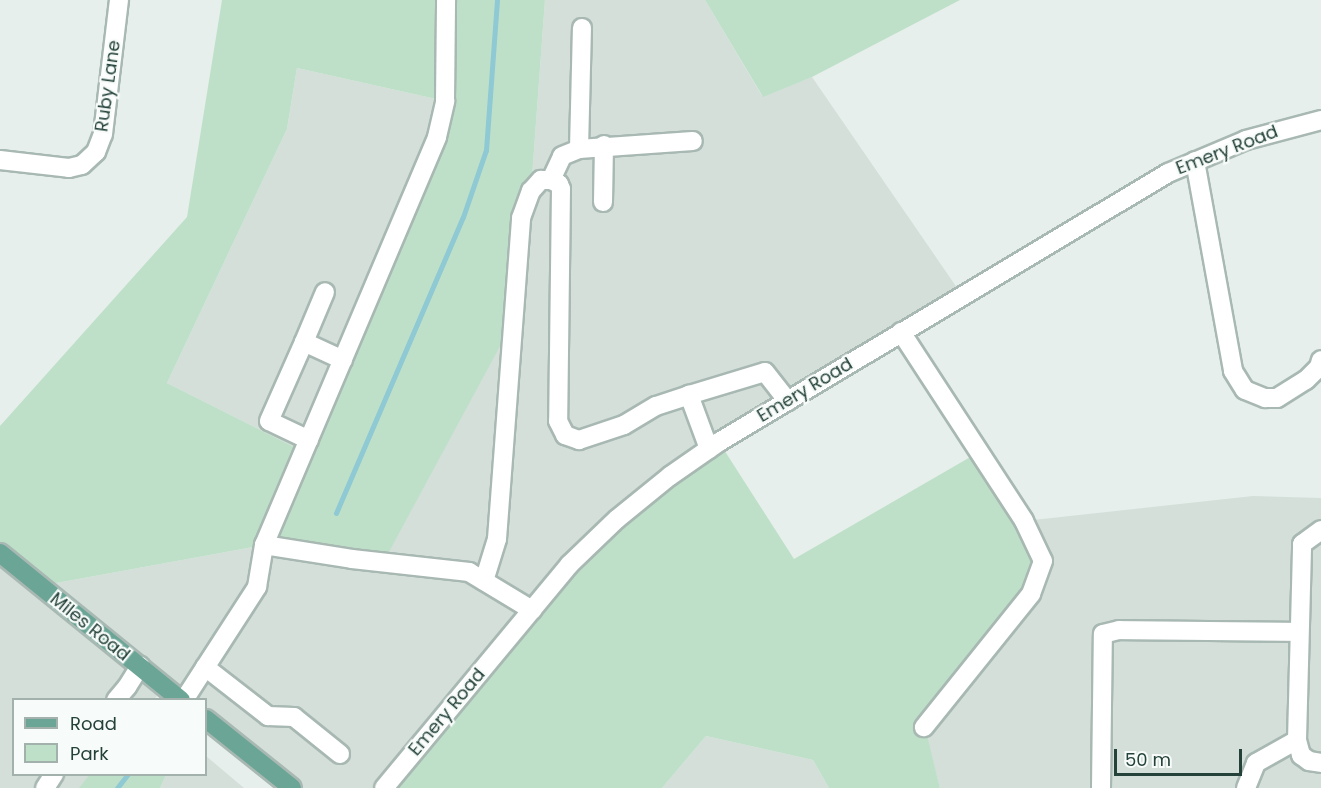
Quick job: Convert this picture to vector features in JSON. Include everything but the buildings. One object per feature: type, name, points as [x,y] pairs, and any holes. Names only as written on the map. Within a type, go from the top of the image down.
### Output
[{"type":"main road","name":"Miles Road","points":[[0,553],[182,698]]},
{"type":"main road","points":[[207,720],[292,788]]},
{"type":"street","name":"Ruby Lane","points":[[0,160],[64,169],[82,165],[96,152],[103,134],[119,0]]},
{"type":"street","points":[[184,698],[256,587],[264,545],[437,137],[445,101],[446,0]]},
{"type":"street","points":[[579,148],[582,28]]},
{"type":"street","name":"Emery Road","points":[[384,788],[569,565],[642,497],[709,449],[1151,182],[1246,140],[1321,120]]},
{"type":"street","points":[[551,180],[562,156],[579,148],[693,141]]},
{"type":"street","points":[[603,202],[604,145]]},
{"type":"street","points":[[1195,161],[1233,371],[1245,390],[1265,398],[1277,398],[1318,372]]},
{"type":"street","points":[[484,581],[497,539],[521,218],[531,191],[541,180],[559,183],[561,189],[558,421],[565,435],[579,440],[624,425],[656,406],[765,372],[788,401]]},
{"type":"street","points":[[309,440],[269,421],[325,292]]},
{"type":"street","points":[[901,332],[1024,521],[1043,561],[1031,594],[924,727]]},
{"type":"street","points":[[304,342],[343,360]]},
{"type":"street","points":[[689,395],[709,449]]},
{"type":"street","points":[[1321,530],[1316,531],[1302,544],[1297,740],[1301,755],[1309,761],[1321,763]]},
{"type":"street","points":[[264,545],[352,559],[469,572],[532,610]]},
{"type":"street","points":[[1101,788],[1103,634],[1119,630],[1298,632]]},
{"type":"street","points":[[117,698],[140,666]]},
{"type":"street","points":[[205,667],[268,716],[294,717],[340,754]]},
{"type":"street","points":[[1246,788],[1256,763],[1297,740]]},
{"type":"shaded area","points":[[545,0],[705,0],[762,96],[812,77],[962,295],[719,442],[384,788],[292,788],[207,720],[207,698],[180,698],[40,586],[264,545],[531,191]]},
{"type":"shaded area","points":[[297,68],[445,101],[304,452],[167,383],[287,129]]},
{"type":"shaded area","points":[[1253,496],[1321,498],[1321,788],[940,788],[924,727],[1024,521]]},
{"type":"shaded area","points":[[0,567],[157,696],[156,698],[12,698],[12,776],[92,776],[82,788],[0,788]]},
{"type":"shaded area","points":[[706,736],[813,760],[829,788],[662,788]]},
{"type":"shaded area","points":[[207,757],[244,788],[160,788],[166,776],[207,776]]},
{"type":"green space","points":[[222,0],[545,0],[531,191],[511,326],[383,563],[264,545],[40,586],[0,553],[0,426],[187,217]],"holes":[[[297,68],[445,101],[304,452],[167,383],[287,129]]]},
{"type":"green space","points":[[705,0],[960,0],[812,77],[763,97]]},
{"type":"green space","points":[[719,442],[794,559],[979,452],[1043,561],[1031,594],[925,727],[940,788],[829,788],[813,760],[706,736],[662,788],[384,788],[546,592]]},
{"type":"green space","points":[[88,776],[166,776],[160,788],[79,788]]},
{"type":"waterway","points":[[336,513],[463,217],[486,150],[497,0]]},
{"type":"waterway","points":[[117,788],[126,776]]}]
